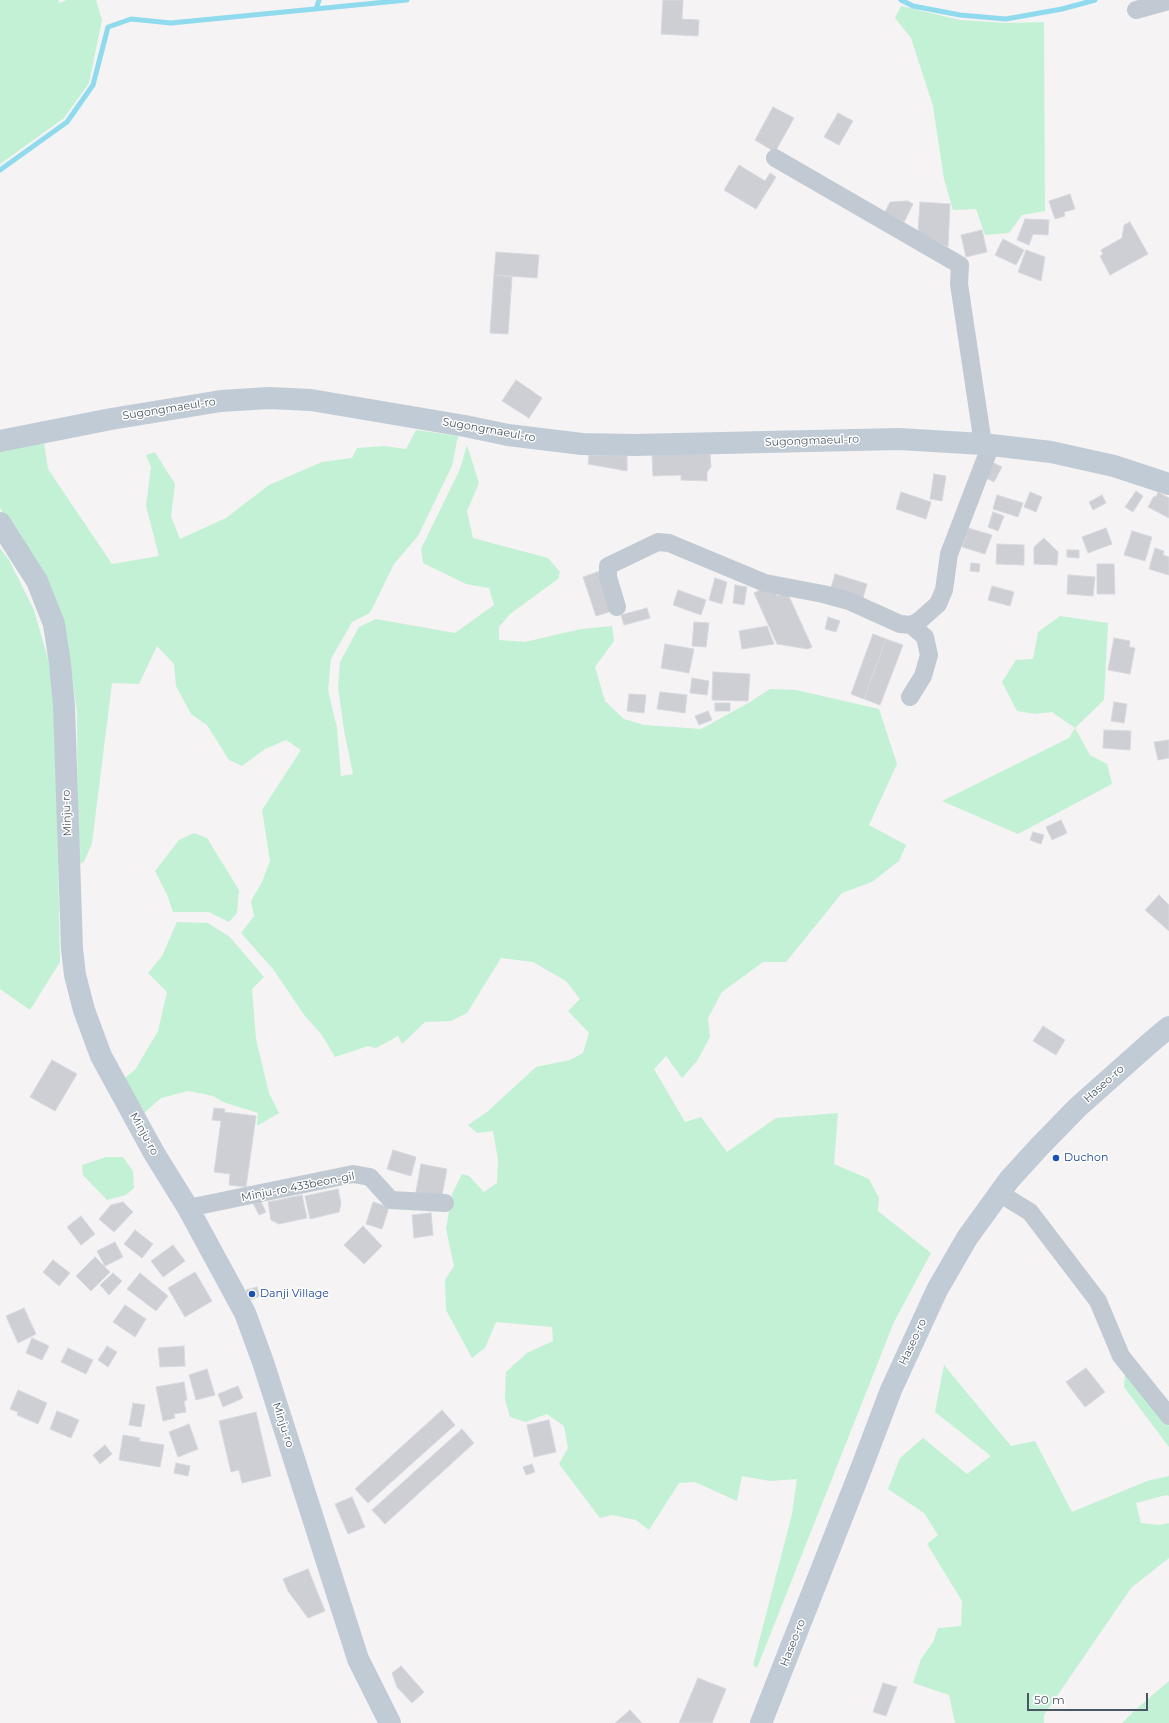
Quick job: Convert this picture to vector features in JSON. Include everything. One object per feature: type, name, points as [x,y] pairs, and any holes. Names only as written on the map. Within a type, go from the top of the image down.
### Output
[{"type":"street","points":[[1136,10],[1169,1]]},
{"type":"street","points":[[617,607],[608,577],[608,566],[658,542],[669,543],[765,584],[849,601],[900,624],[911,625],[919,621],[938,604],[944,590],[949,554],[988,455],[983,444],[959,284],[960,265],[776,158]]},
{"type":"street","name":"Sugongmaeul-ro","points":[[0,441],[111,418],[221,401],[269,398],[311,400],[465,426],[508,435],[582,444],[642,445],[899,439],[983,444],[1051,452],[1114,466],[1169,484]]},
{"type":"street","name":"Minju-ro","points":[[0,523],[37,581],[54,624],[60,663],[64,706],[72,949],[75,975],[82,1003],[101,1056],[154,1153],[188,1208],[245,1313],[263,1362],[358,1659],[390,1723]]},
{"type":"street","points":[[910,697],[923,676],[929,655],[925,637],[911,625]]},
{"type":"street","name":"Haseo-ro","points":[[761,1723],[859,1477],[894,1383],[937,1290],[967,1238],[999,1193],[1039,1147],[1078,1107],[1169,1028]]},
{"type":"street","name":"Minju-ro 433beon-gil","points":[[188,1208],[353,1174],[370,1176],[391,1200],[445,1204]]},
{"type":"street","points":[[999,1193],[1030,1212],[1094,1295],[1098,1301],[1121,1356],[1169,1416]]},
{"type":"green space","points":[[0,0],[58,0],[60,3],[67,0],[96,0],[102,20],[89,83],[64,118],[0,164]]},
{"type":"green space","points":[[901,6],[960,20],[1007,23],[1044,22],[1045,211],[1022,215],[1009,233],[985,235],[976,209],[953,210],[944,179],[933,106],[911,38],[895,18]]},
{"type":"green space","points":[[416,430],[458,436],[452,466],[418,536],[394,564],[370,613],[352,622],[331,659],[328,690],[337,728],[341,776],[353,774],[344,730],[338,687],[340,662],[359,627],[376,619],[455,633],[494,605],[489,588],[466,584],[423,563],[421,549],[460,469],[467,445],[479,483],[467,511],[473,538],[548,558],[560,572],[558,579],[510,614],[499,627],[499,640],[525,642],[581,629],[612,626],[614,641],[595,667],[605,701],[624,719],[644,725],[701,729],[750,702],[770,689],[796,690],[879,709],[897,764],[869,825],[906,845],[899,861],[872,882],[842,893],[786,962],[763,962],[722,992],[708,1018],[710,1037],[697,1061],[682,1078],[666,1056],[654,1069],[685,1122],[701,1117],[727,1152],[776,1118],[838,1113],[834,1164],[869,1179],[879,1198],[878,1211],[931,1253],[894,1322],[757,1668],[753,1665],[792,1514],[797,1479],[770,1481],[742,1476],[737,1501],[695,1482],[679,1483],[649,1530],[636,1520],[612,1515],[600,1518],[559,1464],[568,1448],[564,1426],[547,1414],[526,1422],[510,1417],[505,1399],[506,1372],[527,1353],[553,1341],[552,1327],[496,1322],[485,1348],[472,1358],[446,1310],[445,1280],[454,1266],[446,1229],[452,1194],[462,1174],[469,1176],[484,1192],[497,1183],[498,1160],[493,1131],[477,1133],[468,1125],[487,1112],[536,1067],[570,1060],[583,1053],[589,1033],[568,1011],[580,999],[566,981],[533,962],[501,958],[467,1013],[451,1021],[425,1022],[402,1044],[398,1036],[376,1048],[368,1046],[335,1057],[322,1035],[305,1016],[273,969],[241,933],[254,916],[251,901],[262,882],[270,861],[262,810],[301,750],[286,740],[265,749],[242,766],[229,760],[207,725],[191,714],[176,686],[174,664],[157,646],[139,684],[112,683],[92,843],[84,862],[78,865],[77,712],[65,625],[32,554],[0,508],[0,451],[44,443],[48,469],[112,564],[159,556],[146,506],[151,467],[146,455],[155,452],[175,484],[171,516],[180,539],[226,518],[269,485],[322,462],[352,458],[357,448],[384,446],[406,449]]},
{"type":"green space","points":[[0,548],[9,560],[34,610],[50,666],[55,707],[60,962],[30,1010],[0,989]]},
{"type":"green space","points":[[1060,616],[1108,623],[1104,700],[1075,728],[1052,712],[1035,714],[1017,711],[1002,682],[1016,660],[1033,659],[1038,632]]},
{"type":"green space","points":[[1075,728],[1090,755],[1107,764],[1112,784],[1018,834],[942,801],[1069,738]]},
{"type":"green space","points":[[194,833],[207,838],[239,890],[237,913],[229,922],[209,912],[173,912],[168,897],[155,871],[179,840]]},
{"type":"green space","points":[[177,922],[208,923],[230,937],[264,977],[252,989],[256,1039],[269,1093],[279,1113],[257,1126],[258,1113],[223,1102],[213,1096],[188,1091],[161,1098],[144,1113],[123,1079],[135,1070],[158,1031],[167,992],[148,973],[162,956]]},
{"type":"green space","points":[[106,1157],[123,1157],[133,1171],[134,1188],[126,1195],[107,1200],[83,1175],[82,1165]]},
{"type":"green space","points":[[944,1365],[1011,1446],[1035,1441],[1072,1512],[1147,1481],[1169,1476],[1169,1496],[1166,1495],[1136,1503],[1141,1523],[1159,1525],[1169,1523],[1169,1558],[1131,1588],[1044,1715],[1044,1723],[955,1723],[949,1695],[913,1683],[921,1659],[933,1642],[938,1628],[961,1626],[962,1601],[927,1544],[938,1535],[924,1513],[888,1489],[900,1458],[923,1438],[967,1474],[991,1456],[935,1412]]},
{"type":"green space","points":[[1125,1372],[1169,1426],[1169,1447],[1124,1387]]},
{"type":"green space","points":[[1169,1681],[1169,1723],[1122,1723],[1134,1711]]},
{"type":"building","points":[[663,0],[683,0],[682,19],[699,20],[698,36],[661,34]]},
{"type":"building","points":[[773,107],[794,118],[775,152],[755,140]]},
{"type":"building","points":[[838,113],[853,121],[839,145],[824,137]]},
{"type":"building","points":[[739,165],[765,181],[770,173],[776,177],[756,209],[724,190]]},
{"type":"building","points":[[1070,194],[1075,209],[1064,212],[1065,216],[1055,219],[1049,201]]},
{"type":"building","points":[[908,201],[913,204],[904,222],[885,212],[890,202]]},
{"type":"building","points":[[920,202],[950,204],[948,247],[918,233]]},
{"type":"building","points":[[1025,219],[1049,220],[1048,235],[1033,234],[1029,245],[1017,240]]},
{"type":"building","points":[[1130,222],[1148,254],[1110,275],[1100,256],[1103,254],[1101,250],[1122,238],[1124,225]]},
{"type":"building","points":[[982,230],[987,252],[966,257],[961,235]]},
{"type":"building","points":[[1003,239],[1024,250],[1016,265],[995,255]]},
{"type":"building","points":[[1026,250],[1045,257],[1041,281],[1018,272]]},
{"type":"building","points":[[496,252],[539,255],[537,278],[494,275]]},
{"type":"building","points":[[494,275],[512,277],[508,334],[490,333]]},
{"type":"building","points":[[516,380],[542,398],[529,418],[502,401]]},
{"type":"building","points":[[710,454],[711,467],[707,472],[707,481],[681,480],[681,475],[653,476],[652,455]]},
{"type":"building","points":[[589,455],[627,456],[627,471],[588,464]]},
{"type":"building","points":[[992,462],[1002,467],[994,482],[984,477]]},
{"type":"building","points":[[934,474],[946,476],[942,501],[930,499]]},
{"type":"building","points":[[1136,491],[1143,496],[1133,512],[1125,507]]},
{"type":"building","points":[[901,492],[931,502],[926,519],[896,509]]},
{"type":"building","points":[[1030,492],[1042,497],[1036,512],[1024,507]]},
{"type":"building","points":[[1158,492],[1169,498],[1169,518],[1148,507]]},
{"type":"building","points":[[997,495],[1023,503],[1018,517],[993,509]]},
{"type":"building","points":[[1102,495],[1106,503],[1093,510],[1089,502]]},
{"type":"building","points":[[993,512],[1004,516],[998,531],[988,527]]},
{"type":"building","points":[[968,528],[992,535],[985,554],[962,547]]},
{"type":"building","points":[[1106,528],[1112,544],[1088,553],[1082,537]]},
{"type":"building","points":[[1132,531],[1152,537],[1145,561],[1124,555]]},
{"type":"building","points":[[1044,538],[1058,552],[1057,565],[1034,564],[1034,547]]},
{"type":"building","points":[[997,544],[1024,545],[1024,565],[996,564]]},
{"type":"building","points":[[1155,548],[1164,551],[1163,555],[1169,557],[1169,575],[1149,569]]},
{"type":"building","points":[[1067,550],[1079,550],[1079,558],[1067,557]]},
{"type":"building","points":[[971,563],[980,564],[979,572],[970,571]]},
{"type":"building","points":[[1097,564],[1114,564],[1115,594],[1097,594]]},
{"type":"building","points":[[600,571],[612,611],[596,616],[583,577]]},
{"type":"building","points":[[835,574],[867,584],[863,598],[831,588]]},
{"type":"building","points":[[1068,575],[1095,577],[1093,596],[1067,594]]},
{"type":"building","points":[[715,578],[727,582],[722,604],[709,600]]},
{"type":"building","points":[[735,585],[747,587],[744,605],[733,603]]},
{"type":"building","points":[[992,586],[1014,592],[1010,606],[988,600]]},
{"type":"building","points":[[762,589],[776,592],[777,596],[787,592],[812,647],[808,649],[777,644],[754,593]]},
{"type":"building","points":[[678,590],[706,600],[701,615],[673,605]]},
{"type":"building","points":[[647,608],[650,618],[624,625],[621,615]]},
{"type":"building","points":[[828,617],[840,621],[836,632],[825,629]]},
{"type":"building","points":[[694,622],[709,623],[706,647],[692,646]]},
{"type":"building","points":[[767,626],[774,644],[742,649],[739,631]]},
{"type":"building","points":[[873,634],[886,639],[864,699],[851,694]]},
{"type":"building","points":[[1114,638],[1130,641],[1129,647],[1135,648],[1130,674],[1108,670]]},
{"type":"building","points":[[886,639],[903,645],[880,705],[864,699]]},
{"type":"building","points":[[665,644],[694,649],[689,673],[661,668]]},
{"type":"building","points":[[713,672],[750,674],[748,701],[712,700]]},
{"type":"building","points":[[692,678],[709,681],[707,695],[690,693]]},
{"type":"building","points":[[660,692],[687,695],[685,713],[657,709]]},
{"type":"building","points":[[629,694],[646,695],[644,713],[627,711]]},
{"type":"building","points":[[1114,702],[1127,704],[1124,723],[1111,721]]},
{"type":"building","points":[[715,703],[730,703],[730,711],[715,711]]},
{"type":"building","points":[[708,711],[712,720],[699,725],[695,716]]},
{"type":"building","points":[[1104,730],[1131,731],[1130,750],[1103,748]]},
{"type":"building","points":[[1169,740],[1169,758],[1158,760],[1154,742]]},
{"type":"building","points":[[1061,820],[1067,833],[1052,840],[1046,827]]},
{"type":"building","points":[[1033,832],[1044,835],[1041,844],[1030,840]]},
{"type":"building","points":[[1159,895],[1169,905],[1169,931],[1145,910]]},
{"type":"building","points":[[1043,1026],[1065,1040],[1056,1055],[1033,1041]]},
{"type":"building","points":[[52,1060],[77,1074],[55,1111],[30,1097]]},
{"type":"building","points":[[214,1108],[225,1109],[224,1112],[256,1116],[246,1187],[229,1185],[230,1174],[214,1172],[221,1121],[212,1120]]},
{"type":"building","points":[[393,1150],[416,1157],[411,1176],[387,1169]]},
{"type":"building","points":[[421,1164],[447,1169],[441,1201],[415,1197]]},
{"type":"building","points":[[338,1189],[341,1203],[339,1212],[310,1219],[305,1196]]},
{"type":"building","points":[[302,1195],[307,1218],[279,1224],[271,1220],[268,1202]]},
{"type":"building","points":[[259,1198],[266,1212],[259,1215],[252,1201]]},
{"type":"building","points":[[123,1202],[133,1212],[114,1232],[99,1219],[111,1205]]},
{"type":"building","points":[[373,1202],[389,1207],[382,1229],[366,1224]]},
{"type":"building","points":[[431,1213],[433,1235],[414,1238],[412,1215]]},
{"type":"building","points":[[81,1216],[95,1234],[81,1245],[67,1227]]},
{"type":"building","points":[[363,1226],[382,1246],[364,1264],[344,1245]]},
{"type":"building","points":[[135,1230],[153,1244],[142,1258],[124,1244]]},
{"type":"building","points":[[115,1242],[123,1257],[105,1266],[97,1251]]},
{"type":"building","points":[[173,1245],[185,1261],[163,1277],[151,1261]]},
{"type":"building","points":[[95,1257],[110,1272],[91,1291],[76,1276]]},
{"type":"building","points":[[53,1260],[70,1273],[59,1286],[43,1272]]},
{"type":"building","points":[[195,1272],[212,1301],[185,1317],[168,1288]]},
{"type":"building","points":[[113,1273],[122,1281],[109,1295],[100,1285]]},
{"type":"building","points":[[140,1273],[168,1296],[156,1311],[127,1289]]},
{"type":"building","points":[[257,1287],[260,1296],[250,1300],[246,1290]]},
{"type":"building","points":[[125,1305],[146,1319],[135,1337],[113,1322]]},
{"type":"building","points":[[24,1308],[36,1334],[18,1343],[6,1316]]},
{"type":"building","points":[[32,1338],[49,1346],[42,1360],[26,1353]]},
{"type":"building","points":[[107,1346],[117,1352],[108,1367],[98,1360]]},
{"type":"building","points":[[184,1346],[185,1366],[160,1367],[158,1348]]},
{"type":"building","points":[[68,1348],[93,1360],[86,1374],[61,1362]]},
{"type":"building","points":[[1086,1368],[1105,1392],[1085,1407],[1066,1382]]},
{"type":"building","points":[[207,1369],[215,1395],[196,1400],[189,1375]]},
{"type":"building","points":[[184,1382],[187,1400],[184,1401],[186,1412],[174,1414],[175,1418],[163,1421],[156,1387]]},
{"type":"building","points":[[238,1386],[243,1398],[223,1407],[218,1394]]},
{"type":"building","points":[[18,1390],[47,1403],[38,1424],[17,1415],[18,1412],[10,1409]]},
{"type":"building","points":[[133,1403],[145,1405],[141,1427],[129,1425]]},
{"type":"building","points":[[442,1410],[455,1425],[368,1503],[355,1489]]},
{"type":"building","points":[[57,1411],[79,1420],[71,1438],[50,1429]]},
{"type":"building","points":[[256,1412],[271,1476],[242,1483],[239,1470],[231,1472],[219,1421]]},
{"type":"building","points":[[549,1420],[556,1452],[534,1457],[527,1425]]},
{"type":"building","points":[[189,1424],[198,1449],[178,1457],[169,1432]]},
{"type":"building","points":[[462,1429],[474,1443],[385,1524],[372,1510]]},
{"type":"building","points":[[123,1435],[140,1438],[139,1441],[164,1445],[160,1467],[119,1460]]},
{"type":"building","points":[[105,1445],[112,1454],[100,1464],[93,1455]]},
{"type":"building","points":[[176,1463],[190,1466],[188,1476],[174,1473]]},
{"type":"building","points":[[532,1464],[535,1472],[526,1475],[523,1467]]},
{"type":"building","points":[[352,1497],[365,1527],[348,1534],[335,1504]]},
{"type":"building","points":[[308,1569],[325,1611],[308,1618],[288,1591],[283,1579]]},
{"type":"building","points":[[401,1666],[424,1692],[412,1703],[397,1687],[392,1673]]},
{"type":"building","points":[[698,1678],[726,1689],[712,1723],[679,1723]]},
{"type":"building","points":[[883,1683],[897,1687],[886,1716],[873,1712]]},
{"type":"building","points":[[630,1710],[642,1723],[615,1723]]},
{"type":"waterway","points":[[316,9],[319,0]]},
{"type":"waterway","points":[[0,170],[67,122],[93,85],[108,27],[131,19],[171,23],[407,0]]},
{"type":"waterway","points":[[901,0],[913,6],[960,15],[1006,19],[1062,9],[1095,0]]},
{"type":"place","name":"Duchon","points":[[1056,1158]]},
{"type":"place","name":"Danji Village","points":[[252,1294]]}]
